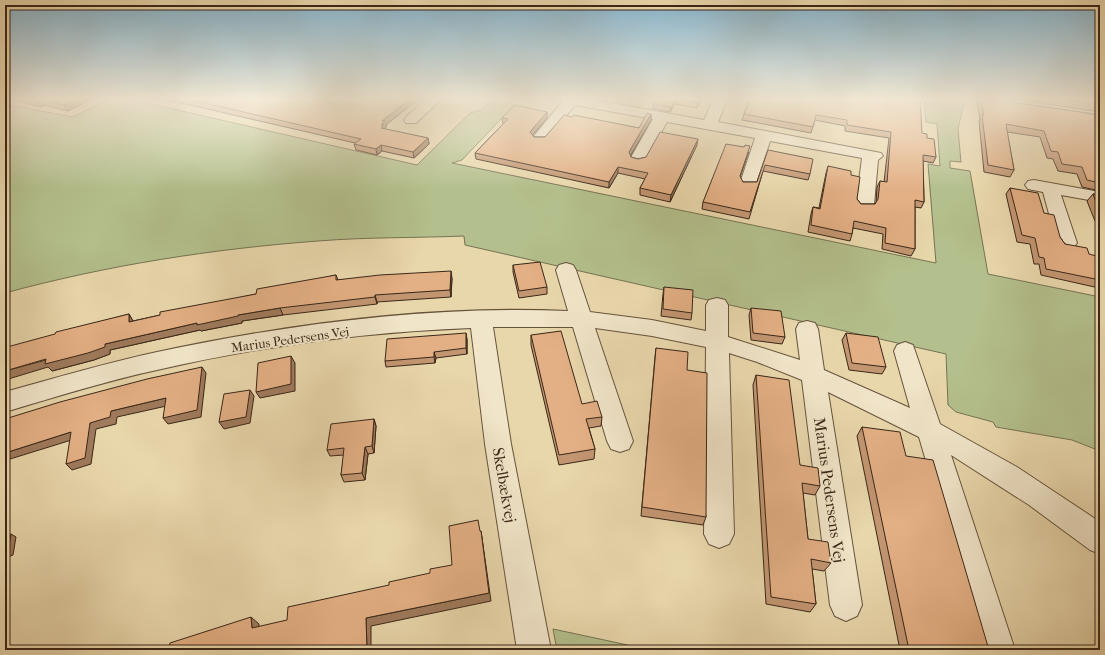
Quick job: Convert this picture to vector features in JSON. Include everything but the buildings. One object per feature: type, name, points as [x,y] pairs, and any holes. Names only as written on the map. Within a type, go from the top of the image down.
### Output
[{"type":"street","points":[[539,139],[547,129]]},
{"type":"street","points":[[638,159],[655,129]]},
{"type":"street","points":[[729,129],[873,156],[865,205]]},
{"type":"street","points":[[748,183],[764,135]]},
{"type":"street","points":[[1067,243],[1042,186],[1100,197]]},
{"type":"street","points":[[566,270],[620,441]]},
{"type":"street","points":[[717,305],[719,534]]},
{"type":"street","name":"Marius Pedersens Vej","points":[[5,402],[150,363],[270,340],[407,324],[533,317],[582,319],[644,327],[717,342],[770,358],[813,375],[866,398],[929,429],[1009,477],[1100,540]]},
{"type":"street","name":"Skelbækvej","points":[[482,319],[484,345],[498,444],[534,650]]},
{"type":"street","name":"Marius Pedersens Vej","points":[[807,329],[846,606]]},
{"type":"street","points":[[905,352],[998,650]]},
{"type":"green space","points":[[5,129],[258,129],[417,165],[454,129],[492,129],[462,160],[452,163],[936,263],[928,164],[940,166],[937,129],[958,129],[961,162],[950,161],[950,168],[970,171],[988,274],[1100,297],[1100,451],[1072,440],[996,427],[993,422],[956,412],[948,405],[946,354],[465,245],[464,236],[373,238],[278,244],[121,266],[5,293]]},
{"type":"green space","points":[[553,629],[651,650],[557,650]]}]
